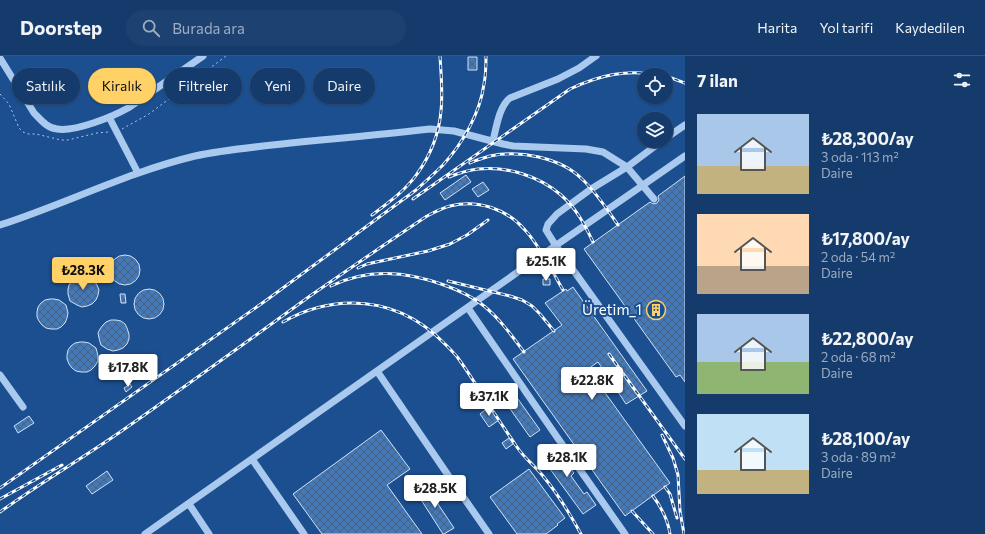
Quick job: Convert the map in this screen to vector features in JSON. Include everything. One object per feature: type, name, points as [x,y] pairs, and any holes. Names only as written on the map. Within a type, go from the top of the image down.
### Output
[{"type":"lane","points":[[0,58],[34,113],[41,121],[56,129],[68,130],[109,117],[128,108],[203,56]]},
{"type":"lane","points":[[493,141],[498,121],[506,100],[558,79],[579,68],[596,56]]},
{"type":"lane","points":[[109,117],[138,173]]},
{"type":"lane","points":[[673,133],[685,125]]},
{"type":"lane","points":[[0,225],[138,173],[173,162],[216,152],[278,144],[430,129],[454,131],[513,146],[586,149],[603,152],[627,167],[654,199]]},
{"type":"lane","points":[[653,148],[627,167],[591,189],[557,214],[548,224],[546,230],[685,426]]},
{"type":"lane","points":[[145,534],[685,156]]},
{"type":"lane","points":[[468,308],[625,534]]},
{"type":"lane","points":[[377,371],[489,534]]},
{"type":"lane","points":[[0,375],[24,407]]},
{"type":"lane","points":[[252,459],[304,534]]},
{"type":"lane","points":[[189,504],[209,534]]},
{"type":"path","points":[[117,131],[149,114],[226,56]]},
{"type":"building","points":[[468,57],[477,57],[477,70],[468,70]]},
{"type":"building","points":[[466,175],[471,182],[445,200],[440,193]]},
{"type":"building","name":"Üretim_1","points":[[685,176],[685,382],[680,375],[676,377],[584,249],[650,202],[653,204],[657,203],[659,200],[658,196]]},
{"type":"building","points":[[483,182],[489,190],[478,197],[472,189]]},
{"type":"building","points":[[125,255],[136,259],[140,270],[136,281],[125,285],[114,281],[110,270],[114,259]]},
{"type":"building","points":[[81,276],[90,277],[94,280],[99,290],[96,300],[92,304],[82,307],[70,301],[68,294],[69,285],[76,278]]},
{"type":"building","points":[[543,279],[550,279],[550,285],[543,285]]},
{"type":"building","points":[[573,287],[647,391],[626,404],[598,362],[588,369],[670,483],[625,516],[513,359],[562,325],[545,303],[566,289],[567,291]]},
{"type":"building","points":[[149,289],[160,293],[164,304],[160,315],[149,319],[138,315],[134,304],[138,293]]},
{"type":"building","points":[[120,294],[125,294],[126,303],[121,303]]},
{"type":"building","points":[[45,300],[59,300],[66,305],[68,313],[65,323],[57,329],[46,328],[37,317],[38,307]]},
{"type":"building","points":[[111,320],[121,321],[125,324],[129,334],[127,344],[123,348],[113,351],[101,345],[98,333],[106,322]]},
{"type":"building","points":[[80,342],[89,343],[96,348],[98,356],[98,361],[95,366],[87,372],[76,371],[69,364],[67,359],[68,350],[71,346]]},
{"type":"building","points":[[130,384],[132,387],[126,392],[124,388]]},
{"type":"building","points":[[518,399],[540,430],[530,437],[508,406]]},
{"type":"building","points":[[489,407],[499,420],[489,427],[480,414]]},
{"type":"building","points":[[29,416],[34,423],[18,433],[14,426]]},
{"type":"building","points":[[381,430],[410,469],[387,485],[422,534],[322,534],[293,494]]},
{"type":"building","points":[[509,438],[513,444],[506,449],[502,443]]},
{"type":"building","points":[[553,444],[574,473],[571,476],[584,494],[587,492],[596,505],[583,514],[539,454]]},
{"type":"building","points":[[529,469],[565,518],[546,534],[517,534],[490,497]]},
{"type":"building","points":[[107,471],[113,480],[92,494],[86,486]]},
{"type":"building","points":[[428,483],[437,497],[438,504],[454,528],[444,534],[418,495],[424,492],[421,487]]},
{"type":"railway","points":[[372,215],[413,180],[430,152],[436,136],[441,111],[442,90],[440,56]]},
{"type":"railway","points":[[0,488],[268,299],[416,190],[440,168],[457,147],[470,127],[482,95],[486,56]]},
{"type":"railway","points":[[413,199],[570,89],[592,80],[613,74],[637,73]]},
{"type":"railway","points":[[673,79],[685,83]]},
{"type":"railway","points":[[470,163],[501,154],[526,155],[551,160],[573,171],[582,179],[592,189],[618,225]]},
{"type":"railway","points":[[449,177],[471,170],[489,168],[511,171],[543,182],[561,195],[571,205],[580,217],[593,242]]},
{"type":"railway","points":[[0,512],[93,451],[368,256],[427,216],[444,208],[461,204],[481,205],[501,211],[510,216],[536,243],[563,290]]},
{"type":"railway","points":[[358,268],[367,264],[428,251],[450,244],[467,235],[488,220]]},
{"type":"railway","points":[[331,286],[345,280],[373,274],[401,274],[444,285],[475,299],[490,311],[501,322],[524,352]]},
{"type":"railway","points":[[448,281],[522,300],[532,306],[554,331]]},
{"type":"railway","points":[[283,322],[316,308],[334,304],[352,303],[391,309],[404,314],[426,327],[458,358],[520,451],[543,476],[559,497],[581,534]]},
{"type":"railway","points":[[609,354],[685,459]]},
{"type":"railway","points":[[662,435],[673,458],[678,475],[680,511],[684,534]]},
{"type":"railway","points":[[0,499],[62,465]]},
{"type":"railway","points":[[665,487],[670,494],[677,518]]},
{"type":"railway","points":[[653,496],[664,514],[670,534]]},
{"type":"railway","points":[[632,511],[653,534]]},
{"type":"place","name":"Üretim_1","points":[[656,310]]}]
